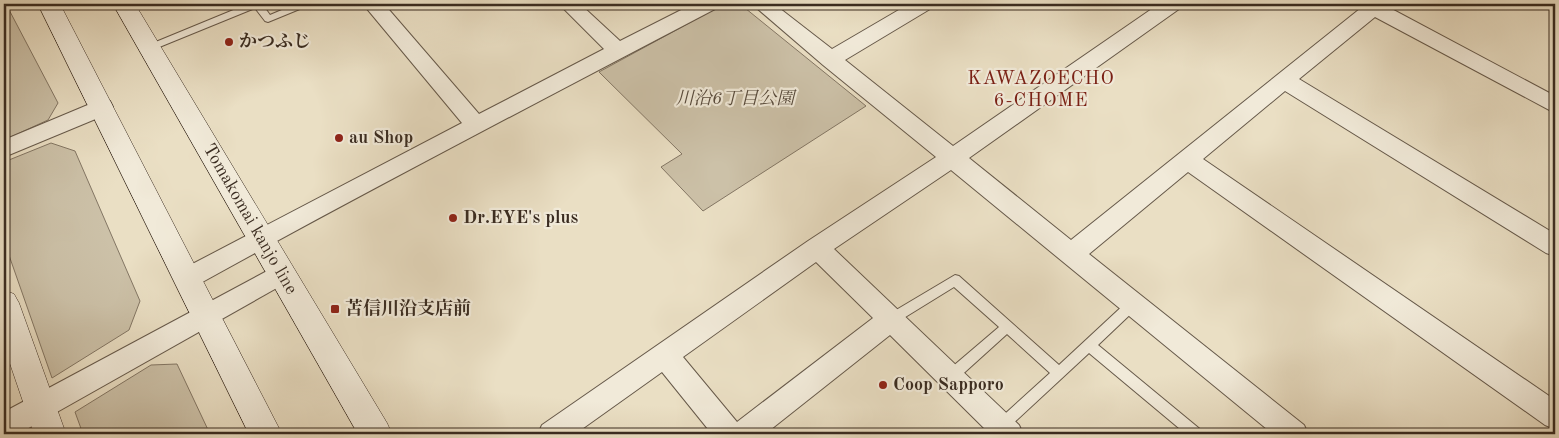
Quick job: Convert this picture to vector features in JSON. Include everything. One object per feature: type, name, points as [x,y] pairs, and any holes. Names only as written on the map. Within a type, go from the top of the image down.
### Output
[{"type":"main road","points":[[49,4],[266,434]]},
{"type":"main road","name":"Tomakomai kanjo line","points":[[124,4],[148,48],[376,434]]},
{"type":"main road","points":[[4,302],[45,420]]},
{"type":"street","points":[[373,4],[476,125]]},
{"type":"street","points":[[569,4],[618,52]]},
{"type":"street","points":[[188,278],[261,237],[708,4]]},
{"type":"street","points":[[762,4],[1294,434]]},
{"type":"street","points":[[830,60],[923,4]]},
{"type":"street","points":[[552,434],[817,248],[952,158],[1172,4]]},
{"type":"street","points":[[1071,254],[1376,6],[1555,106]]},
{"type":"street","points":[[1284,80],[1555,246]]},
{"type":"street","points":[[4,149],[102,107]]},
{"type":"street","points":[[1187,159],[1555,416]]},
{"type":"street","points":[[817,248],[1005,430]]},
{"type":"street","points":[[4,426],[45,420],[206,315],[282,273]]},
{"type":"street","points":[[744,434],[890,320]]},
{"type":"street","points":[[665,355],[729,434]]},
{"type":"lane","points":[[148,48],[256,4],[268,19],[304,4]]},
{"type":"lane","points":[[890,320],[955,280],[1060,372]]},
{"type":"lane","points":[[1005,430],[1060,372],[1133,304]]},
{"type":"lane","points":[[950,377],[1007,327]]},
{"type":"lane","points":[[1090,345],[1196,434]]},
{"type":"green space","points":[[4,4],[6,4],[58,103],[48,120],[4,140]]},
{"type":"green space","name":"川沿6丁目公園","points":[[724,4],[740,4],[866,106],[703,211],[661,167],[682,154],[599,72]]},
{"type":"green space","points":[[51,143],[75,151],[140,301],[129,330],[52,378],[4,241],[4,162]]},
{"type":"green space","points":[[177,364],[210,434],[83,434],[75,412],[151,365]]},
{"type":"place","name":"かつふじ","points":[[229,42]]},
{"type":"place","name":"au Shop","points":[[339,138]]},
{"type":"place","name":"Dr.EYE's plus","points":[[453,218]]},
{"type":"place","name":"苫信川沿支店前","points":[[335,309]]},
{"type":"place","name":"Coop Sapporo","points":[[883,385]]},
{"type":"district","name":"KAWAZOECHO 6-CHOME","points":[[1041,90]]}]
